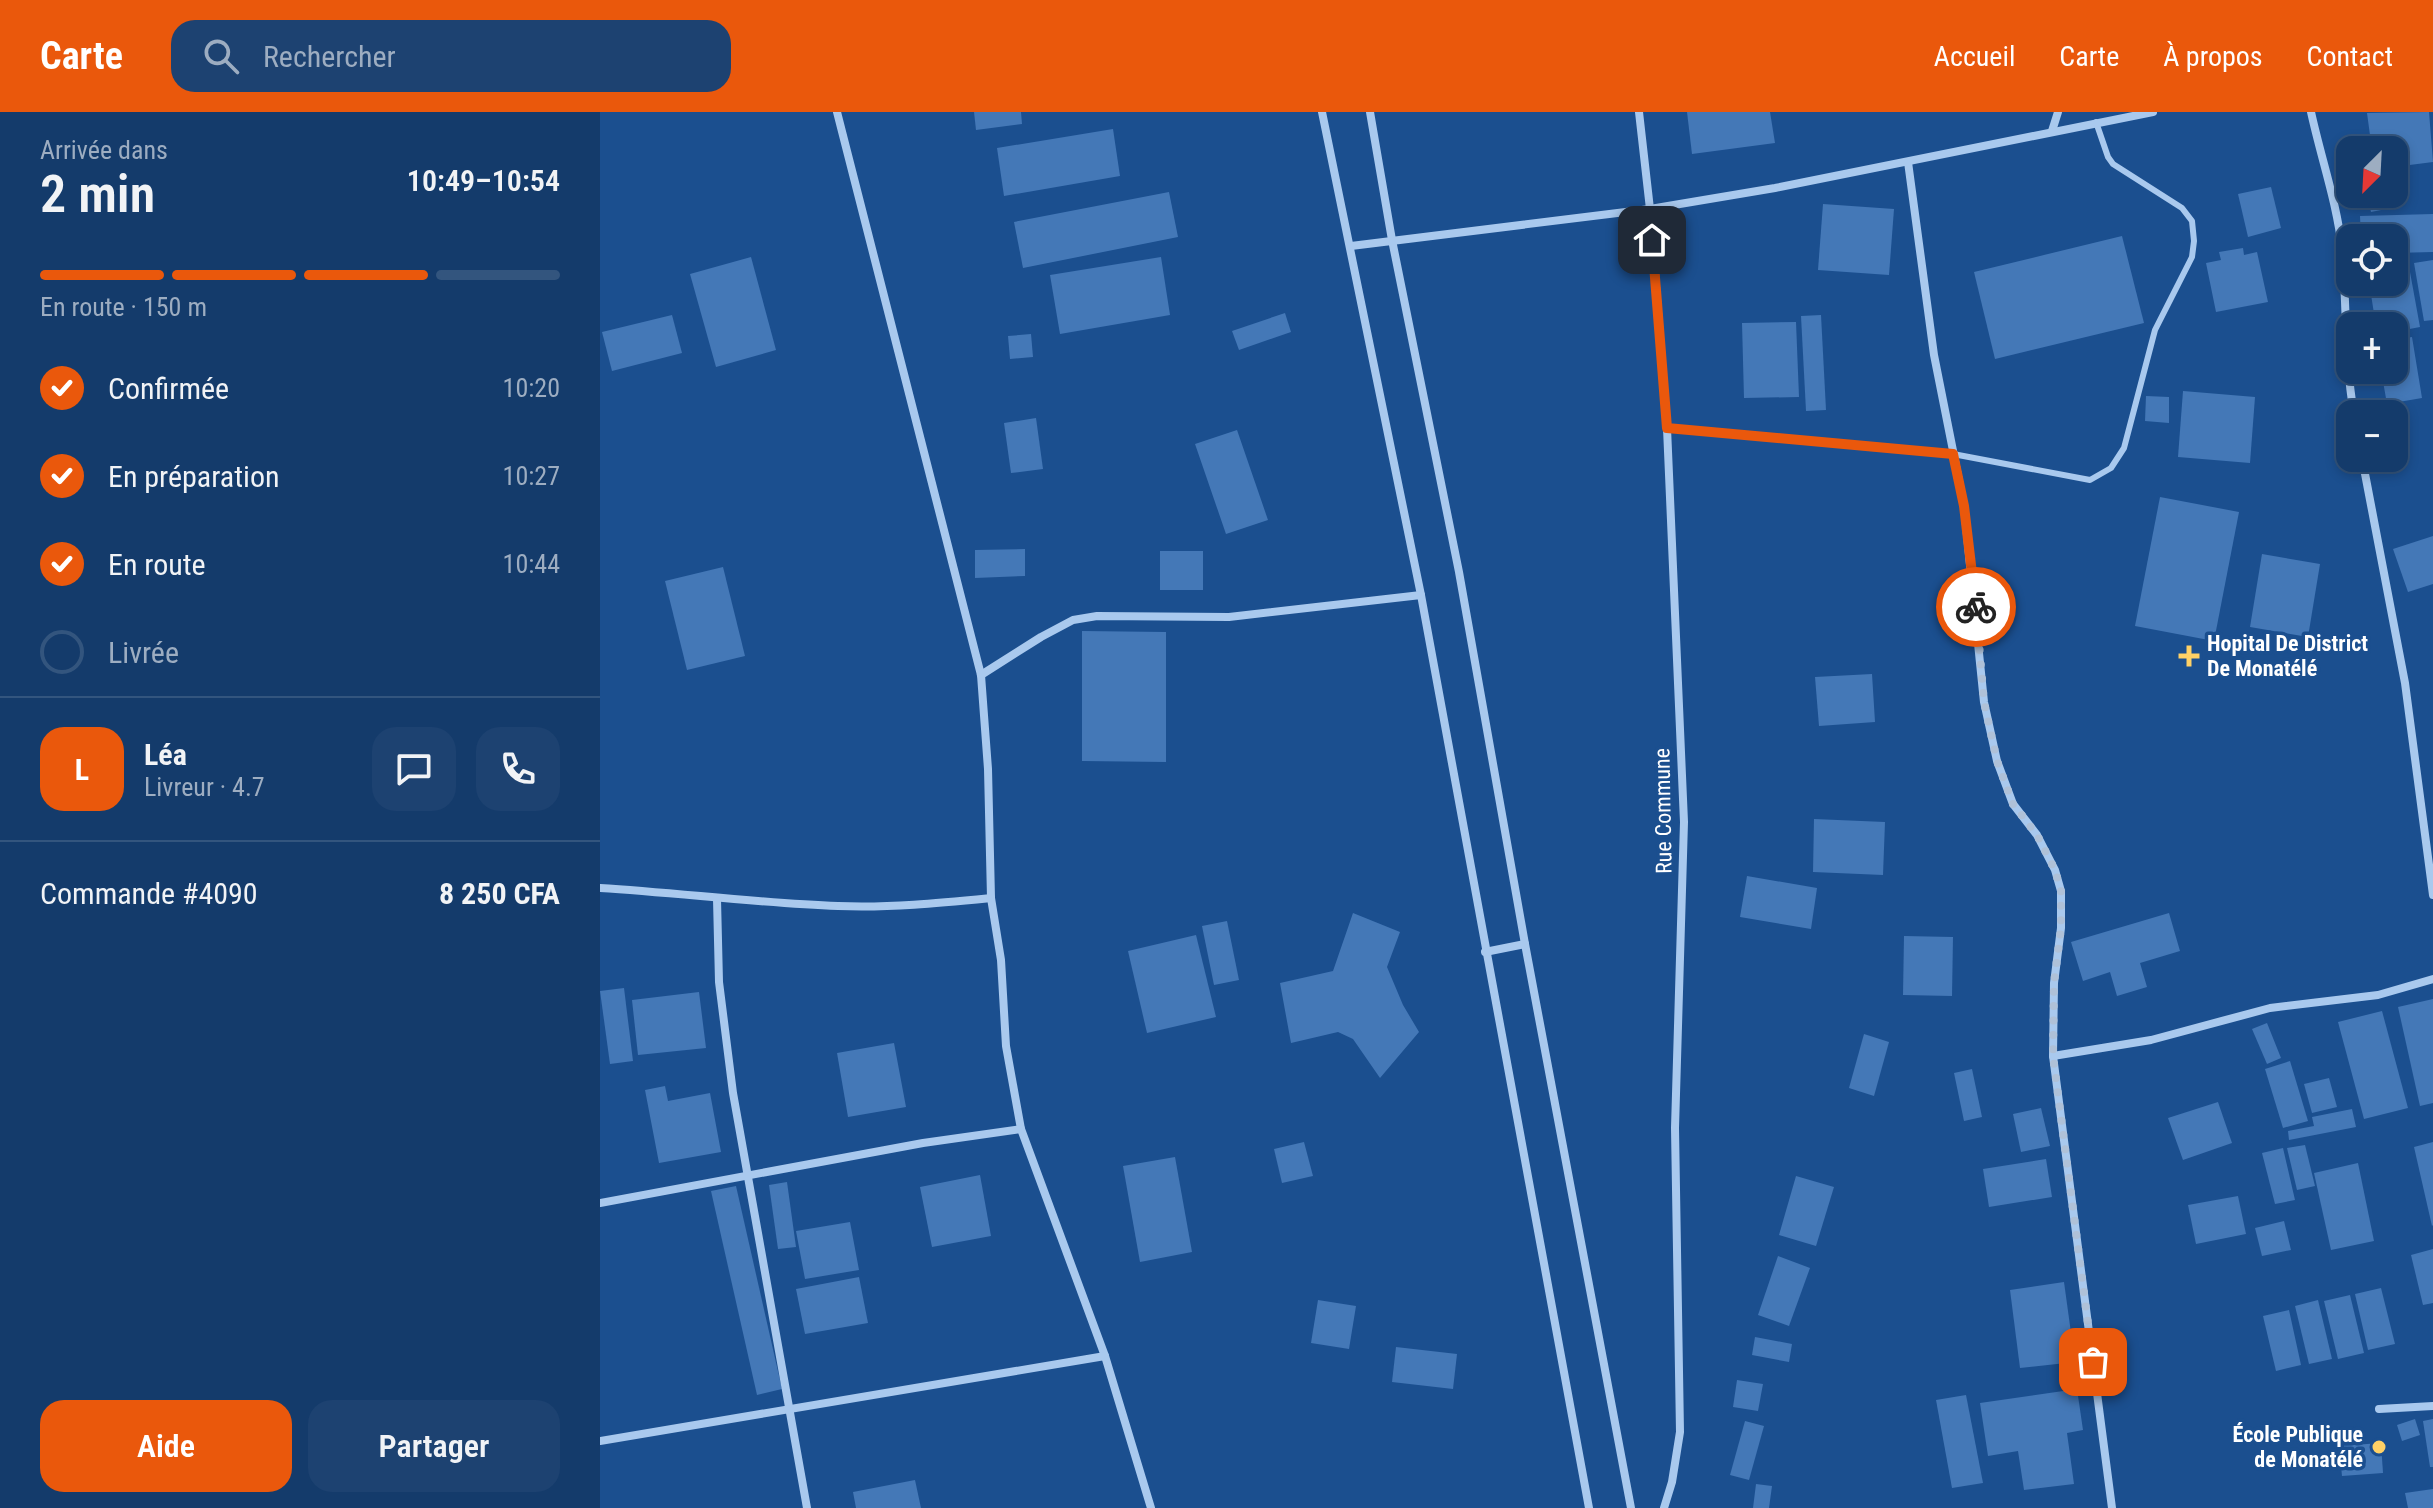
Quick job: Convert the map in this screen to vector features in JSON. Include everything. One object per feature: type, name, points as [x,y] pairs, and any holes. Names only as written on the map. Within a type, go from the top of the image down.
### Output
[{"type":"street","points":[[837,112],[981,675],[988,769],[991,898],[1001,960],[1006,1046],[1021,1129],[1105,1356],[1151,1508]]},
{"type":"street","points":[[1322,112],[1421,595],[1589,1508]]},
{"type":"street","points":[[1370,112],[1392,240],[1459,572],[1631,1508]]},
{"type":"street","name":"Rue Commune","points":[[1639,112],[1667,428],[1684,822],[1675,1128],[1680,1432],[1672,1482],[1664,1508]]},
{"type":"street","points":[[2052,131],[2058,112]]},
{"type":"street","points":[[1351,246],[1650,209],[1908,162],[2153,112]]},
{"type":"street","points":[[2311,112],[2329,180],[2342,248],[2347,372],[2352,400]]},
{"type":"street","points":[[1908,162],[1934,355],[1966,521],[1984,702],[1997,761],[2013,804],[2037,835],[2055,870],[2061,891],[2061,928],[2054,983],[2053,1056],[2112,1508]]},
{"type":"street","points":[[1667,428],[1953,454]]},
{"type":"street","points":[[2365,472],[2405,683],[2433,895]]},
{"type":"street","points":[[981,675],[1073,620],[1229,617],[1421,595]]},
{"type":"street","points":[[600,888],[841,906],[924,905],[991,898]]},
{"type":"street","points":[[717,899],[719,982],[733,1093],[807,1508]]},
{"type":"street","points":[[1485,952],[1525,944]]},
{"type":"street","points":[[2053,1056],[2151,1040],[2270,1008],[2378,995],[2433,979]]},
{"type":"street","points":[[600,1203],[923,1143],[1021,1129]]},
{"type":"street","points":[[600,1441],[1105,1356]]},
{"type":"street","points":[[2379,1409],[2433,1406]]},
{"type":"lane","points":[[1953,454],[2090,480],[2111,468],[2124,448],[2155,330],[2192,257],[2194,241],[2192,221],[2182,208],[2113,164],[2096,122]]},
{"type":"building","points":[[974,112],[1021,112],[1022,124],[976,130]]},
{"type":"building","points":[[1687,112],[1770,112],[1775,143],[1692,154]]},
{"type":"building","points":[[2429,112],[2433,162],[2408,165],[2408,136],[2370,136],[2367,113]]},
{"type":"building","points":[[1113,129],[1120,176],[1004,196],[997,148]]},
{"type":"building","points":[[2271,187],[2281,228],[2248,237],[2238,194]]},
{"type":"building","points":[[1169,192],[1178,237],[1023,268],[1014,222]]},
{"type":"building","points":[[1823,204],[1894,209],[1889,275],[1818,270]]},
{"type":"building","points":[[2370,208],[2391,208],[2371,212]]},
{"type":"building","points":[[2433,214],[2433,252],[2408,253],[2408,224],[2360,224],[2360,216]]},
{"type":"building","points":[[2122,236],[2144,323],[1995,359],[1974,272]]},
{"type":"building","points":[[2243,248],[2244,255],[2257,252],[2268,302],[2216,312],[2206,263],[2221,260],[2219,252]]},
{"type":"building","points":[[751,257],[776,350],[716,367],[690,274]]},
{"type":"building","points":[[1161,257],[1170,315],[1060,334],[1050,275]]},
{"type":"building","points":[[2433,260],[2433,320],[2424,321],[2414,263]]},
{"type":"building","points":[[2408,272],[2420,327],[2408,329],[2408,312],[2374,312],[2371,296],[2408,296]]},
{"type":"building","points":[[1285,313],[1291,332],[1239,350],[1232,331]]},
{"type":"building","points":[[672,315],[682,353],[612,371],[602,332]]},
{"type":"building","points":[[1821,315],[1826,410],[1806,411],[1801,316]]},
{"type":"building","points":[[1796,322],[1799,397],[1744,398],[1742,323]]},
{"type":"building","points":[[1031,334],[1033,357],[1010,359],[1008,336]]},
{"type":"building","points":[[2412,337],[2422,398],[2386,400],[2383,384],[2408,384],[2408,338]]},
{"type":"building","points":[[2183,391],[2255,397],[2250,463],[2178,457]]},
{"type":"building","points":[[2146,396],[2169,397],[2169,423],[2145,421]]},
{"type":"building","points":[[1036,418],[1043,469],[1011,473],[1004,423]]},
{"type":"building","points":[[1237,430],[1268,520],[1226,534],[1195,444]]},
{"type":"building","points":[[2160,497],[2239,512],[2214,641],[2135,626]]},
{"type":"building","points":[[2433,536],[2433,584],[2408,592],[2393,549]]},
{"type":"building","points":[[1025,549],[1025,576],[975,578],[975,550]]},
{"type":"building","points":[[1160,551],[1203,551],[1203,590],[1160,590]]},
{"type":"building","points":[[2262,554],[2320,564],[2308,637],[2250,627]]},
{"type":"building","points":[[723,567],[745,656],[687,670],[665,581]]},
{"type":"building","points":[[1082,631],[1166,632],[1166,762],[1082,761]]},
{"type":"building","points":[[1872,674],[1875,722],[1819,726],[1815,677]]},
{"type":"building","points":[[1814,819],[1885,822],[1883,875],[1813,872]]},
{"type":"building","points":[[1747,876],[1817,888],[1811,929],[1740,917]]},
{"type":"building","points":[[1353,913],[1400,932],[1387,967],[1403,1005],[1419,1032],[1380,1078],[1353,1039],[1338,1032],[1291,1043],[1280,983],[1333,971]]},
{"type":"building","points":[[2169,913],[2180,951],[2140,963],[2147,987],[2117,996],[2110,972],[2083,981],[2071,942]]},
{"type":"building","points":[[1227,921],[1239,980],[1214,985],[1202,926]]},
{"type":"building","points":[[1196,935],[1216,1017],[1147,1033],[1128,951]]},
{"type":"building","points":[[1904,936],[1953,937],[1952,996],[1903,995]]},
{"type":"building","points":[[624,988],[633,1061],[610,1064],[600,991]]},
{"type":"building","points":[[699,992],[706,1048],[638,1055],[632,1000]]},
{"type":"building","points":[[2433,999],[2433,1103],[2420,1106],[2398,1007]]},
{"type":"building","points":[[2382,1011],[2408,1108],[2364,1119],[2338,1022]]},
{"type":"building","points":[[2267,1023],[2281,1058],[2267,1064],[2252,1029]]},
{"type":"building","points":[[1864,1034],[1889,1042],[1874,1096],[1849,1088]]},
{"type":"building","points":[[894,1043],[906,1107],[848,1117],[837,1053]]},
{"type":"building","points":[[2290,1061],[2308,1121],[2283,1128],[2265,1069]]},
{"type":"building","points":[[1972,1069],[1982,1117],[1964,1121],[1954,1073]]},
{"type":"building","points":[[2329,1078],[2337,1107],[2312,1113],[2304,1084]]},
{"type":"building","points":[[665,1086],[668,1101],[710,1093],[721,1152],[659,1163],[645,1090]]},
{"type":"building","points":[[2218,1102],[2232,1143],[2183,1160],[2168,1118]]},
{"type":"building","points":[[2041,1108],[2050,1146],[2021,1152],[2013,1114]]},
{"type":"building","points":[[2352,1109],[2356,1127],[2289,1140],[2288,1131],[2314,1126],[2312,1117]]},
{"type":"building","points":[[1304,1142],[1313,1176],[1282,1183],[1274,1149]]},
{"type":"building","points":[[2433,1142],[2433,1225],[2432,1226],[2414,1147]]},
{"type":"building","points":[[2305,1145],[2315,1186],[2297,1190],[2287,1148]]},
{"type":"building","points":[[2283,1148],[2295,1200],[2275,1204],[2262,1153]]},
{"type":"building","points":[[1175,1157],[1192,1252],[1140,1262],[1123,1166]]},
{"type":"building","points":[[2046,1159],[2052,1197],[1989,1207],[1983,1169]]},
{"type":"building","points":[[2358,1163],[2374,1241],[2331,1250],[2314,1173]]},
{"type":"building","points":[[980,1175],[991,1236],[932,1247],[920,1187]]},
{"type":"building","points":[[1796,1176],[1834,1187],[1816,1246],[1779,1235]]},
{"type":"building","points":[[787,1182],[796,1247],[778,1249],[769,1185]]},
{"type":"building","points":[[736,1186],[782,1389],[757,1395],[711,1191]]},
{"type":"building","points":[[2238,1196],[2246,1234],[2196,1244],[2188,1205]]},
{"type":"building","points":[[2284,1221],[2291,1250],[2262,1256],[2255,1228]]},
{"type":"building","points":[[850,1222],[859,1270],[805,1279],[796,1231]]},
{"type":"building","points":[[2433,1249],[2433,1303],[2423,1305],[2411,1255]]},
{"type":"building","points":[[1778,1256],[1810,1268],[1789,1326],[1758,1315]]},
{"type":"building","points":[[859,1277],[868,1323],[805,1334],[796,1289]]},
{"type":"building","points":[[2064,1282],[2075,1362],[2020,1368],[2010,1290]]},
{"type":"building","points":[[2381,1288],[2395,1344],[2368,1350],[2355,1294]]},
{"type":"building","points":[[2350,1295],[2364,1353],[2338,1359],[2324,1301]]},
{"type":"building","points":[[1318,1300],[1356,1306],[1349,1349],[1311,1343]]},
{"type":"building","points":[[2318,1300],[2332,1359],[2309,1364],[2295,1306]]},
{"type":"building","points":[[2289,1310],[2301,1365],[2276,1371],[2263,1316]]},
{"type":"building","points":[[1755,1337],[1792,1344],[1789,1362],[1752,1355]]},
{"type":"building","points":[[1396,1347],[1457,1354],[1453,1389],[1392,1382]]},
{"type":"building","points":[[1737,1380],[1763,1384],[1758,1411],[1733,1407]]},
{"type":"building","points":[[2077,1389],[2083,1430],[2067,1433],[2074,1484],[2024,1490],[2018,1451],[1988,1456],[1980,1403]]},
{"type":"building","points":[[1966,1395],[1983,1483],[1952,1488],[1936,1400]]},
{"type":"building","points":[[2415,1419],[2420,1435],[2402,1441],[2397,1425]]},
{"type":"building","points":[[2433,1419],[2433,1467],[2430,1467],[2423,1421]]},
{"type":"building","points":[[1745,1421],[1764,1426],[1749,1480],[1730,1475]]},
{"type":"building","points":[[2381,1443],[2383,1473],[2342,1476],[2339,1446]]},
{"type":"building","points":[[915,1480],[921,1508],[856,1508],[853,1492]]},
{"type":"building","points":[[1756,1484],[1772,1486],[1769,1508],[1753,1508]]},
{"type":"building","points":[[2433,1489],[2433,1508],[2408,1508],[2405,1493]]},
{"type":"way so far","points":[[1976,607],[1984,702],[1997,761],[2013,804],[2037,835],[2055,870],[2061,891],[2061,928],[2054,983],[2053,1056],[2093,1362]]},
{"type":"place","name":"Hopital De District De Monatélé","points":[[2189,656]]},
{"type":"place","name":"École Publique de Monatélé","points":[[2379,1447]]},
{"type":"route","points":[[1652,240],[1667,428],[1953,454],[1964,506],[1976,607]]}]
